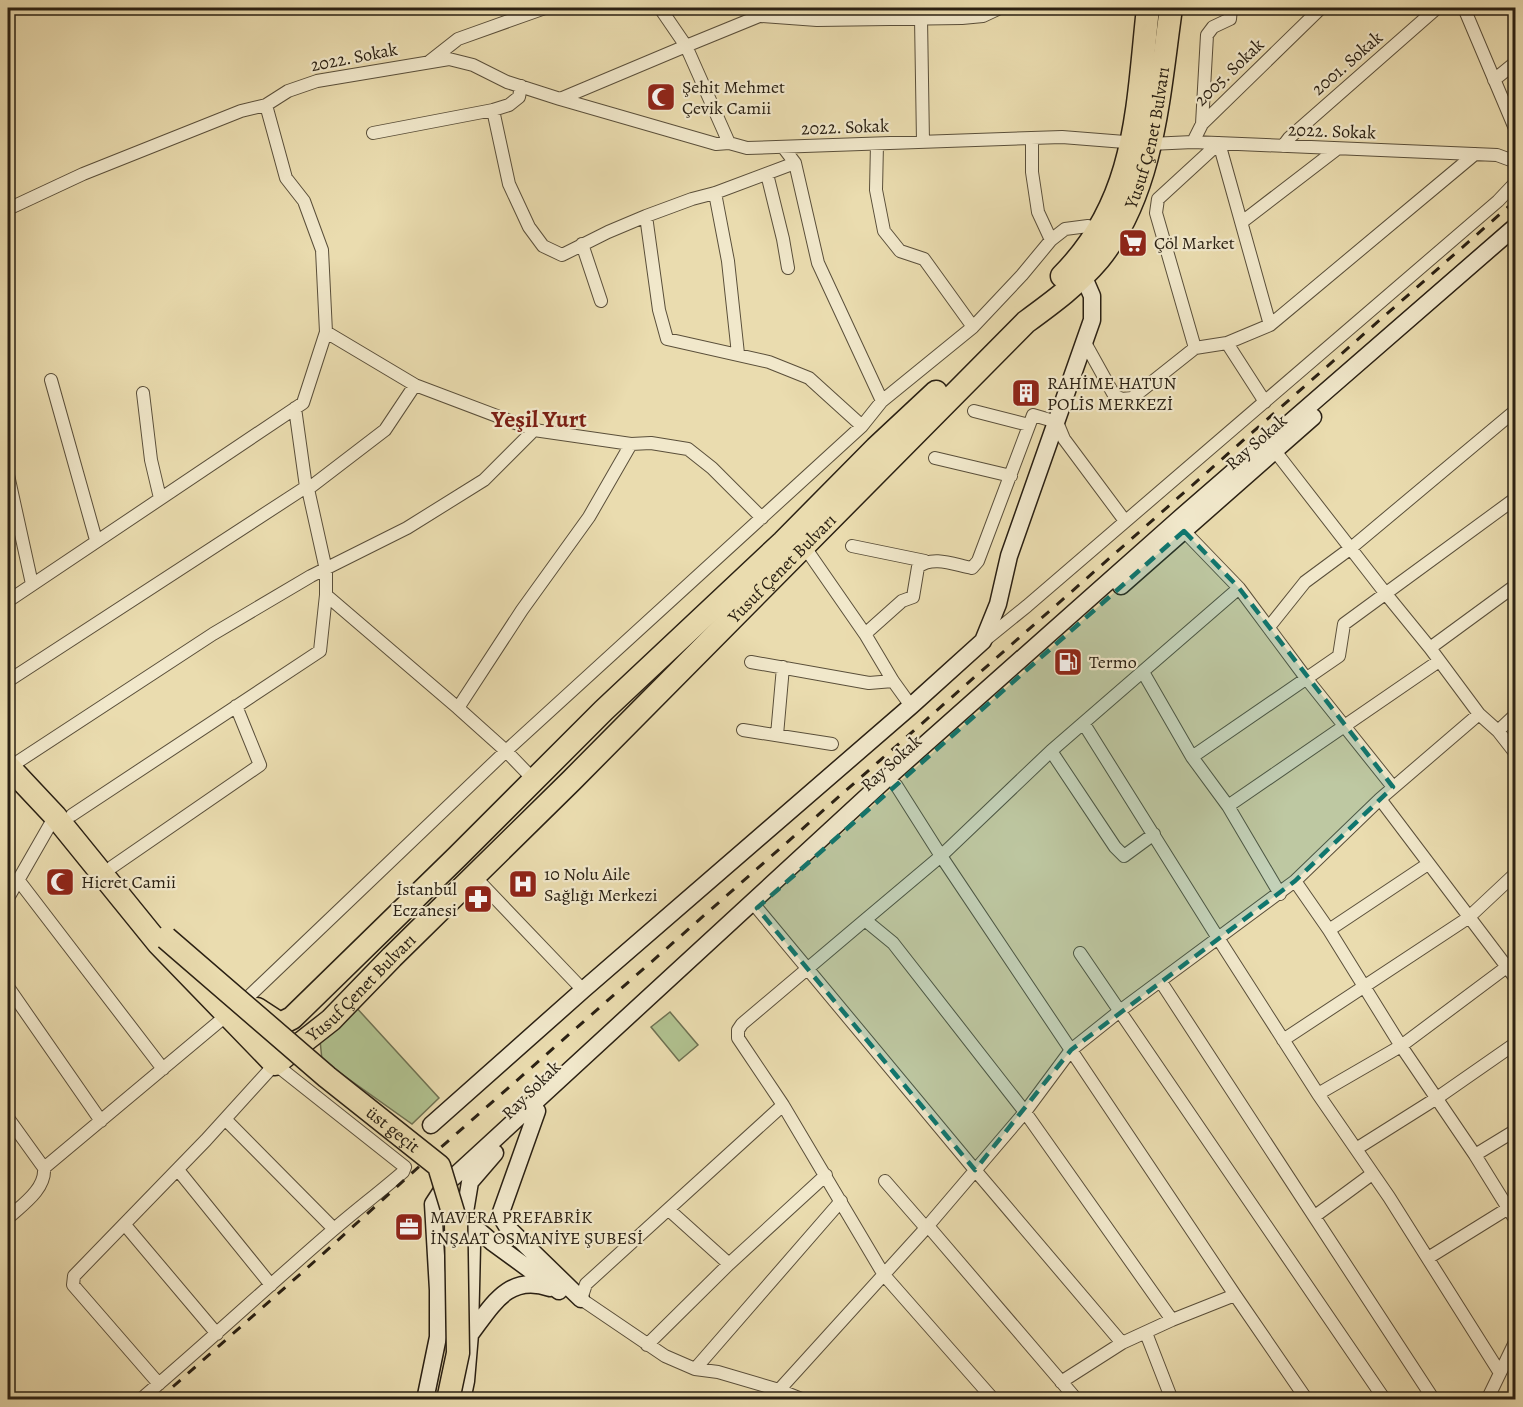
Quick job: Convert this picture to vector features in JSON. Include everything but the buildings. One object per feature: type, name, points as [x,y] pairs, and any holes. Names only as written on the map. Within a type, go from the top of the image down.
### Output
[{"type":"highway","name":"Yusuf Çenet Bulvarı","points":[[235,1008],[280,1024],[292,1018],[604,710],[783,542],[876,448],[1108,246],[1131,204],[1141,142],[1148,8]]},
{"type":"highway","name":"Yusuf Çenet Bulvarı","points":[[1141,142],[1159,98],[1171,8]]},
{"type":"highway","name":"Yusuf Çenet Bulvarı","points":[[275,1064],[331,1020],[1026,322],[1070,289],[1080,268]]},
{"type":"highway","points":[[11,760],[112,867],[162,940],[235,1008],[275,1064]]},
{"type":"highway","points":[[63,816],[162,940],[321,1092],[428,1176],[446,1219],[442,1351],[432,1400]]},
{"type":"highway","name":"üst geçit","points":[[162,940],[327,1077],[439,1166],[456,1222],[458,1353],[448,1400]]},
{"type":"street","points":[[429,61],[458,39],[545,8]]},
{"type":"street","points":[[660,8],[686,46],[729,143]]},
{"type":"street","points":[[560,99],[779,8]]},
{"type":"street","points":[[761,16],[817,20],[962,18],[983,16],[1000,8]]},
{"type":"street","points":[[1202,124],[1208,35],[1213,27],[1231,13],[1243,8]]},
{"type":"street","name":"2005. Sokak","points":[[1193,142],[1202,124],[1321,8]]},
{"type":"street","name":"2001. Sokak","points":[[1283,147],[1289,138],[1437,8]]},
{"type":"street","points":[[1464,8],[1515,131]]},
{"type":"street","points":[[921,18],[923,142]]},
{"type":"street","name":"2022. Sokak","points":[[8,209],[83,174],[241,111],[266,105],[288,91],[311,83],[448,59],[462,62],[520,86],[560,99],[716,144],[729,143],[747,148],[1062,137],[1141,142],[1497,154],[1512,161]]},
{"type":"street","points":[[1494,80],[1515,62]]},
{"type":"street","points":[[373,133],[509,105],[519,97],[520,86]]},
{"type":"street","points":[[8,601],[303,403],[326,332],[322,250],[304,201],[286,178],[266,105]]},
{"type":"street","points":[[493,110],[509,184],[530,227],[543,246],[561,255],[646,216],[795,163]]},
{"type":"street","points":[[1032,139],[1032,172],[1038,212],[1051,240]]},
{"type":"street","points":[[1195,348],[1156,213],[1158,199],[1219,143],[1270,325]]},
{"type":"street","points":[[877,144],[876,190],[884,231],[900,251],[924,259],[973,327]]},
{"type":"street","points":[[783,147],[795,163],[818,263],[882,401]]},
{"type":"street","points":[[1242,222],[1337,149]]},
{"type":"street","points":[[1084,341],[1114,395],[1122,399],[1132,398],[1195,348],[1227,343],[1270,325],[1474,154]]},
{"type":"street","points":[[767,174],[788,268]]},
{"type":"street","points":[[432,1125],[983,641],[1027,606],[1498,201],[1515,182]]},
{"type":"street","points":[[715,193],[728,261],[738,354]]},
{"type":"street","points":[[646,216],[659,310],[667,339],[769,362],[810,378],[862,426]]},
{"type":"street","points":[[44,1168],[235,1008],[506,751],[862,426],[882,401],[973,327],[1051,240],[1065,229],[1088,226]]},
{"type":"street","points":[[425,1400],[438,1337],[433,1204],[446,1184],[886,779],[1180,518],[1515,226]]},
{"type":"street","name":"Ray Sokak","points":[[462,1400],[466,1381],[469,1336],[472,1245],[465,1212],[470,1182],[483,1166],[550,1096],[758,908],[1035,660],[1515,241]]},
{"type":"street","points":[[582,244],[602,301]]},
{"type":"street","points":[[983,641],[998,604],[1009,556],[1092,320],[1093,305],[1090,287],[1080,268]]},
{"type":"street","points":[[326,332],[416,385],[534,430],[631,444],[651,443],[688,449],[712,468],[762,518]]},
{"type":"street","points":[[1227,343],[1265,402]]},
{"type":"street","points":[[51,380],[96,540]]},
{"type":"street","points":[[8,681],[307,488],[385,430],[416,385]]},
{"type":"street","points":[[143,393],[151,460],[160,498]]},
{"type":"street","points":[[8,898],[63,816],[320,651],[326,596],[326,570],[307,488],[295,408]]},
{"type":"street","points":[[1269,627],[1305,582],[1351,548],[1515,410]]},
{"type":"street","points":[[974,411],[1029,425]]},
{"type":"street","points":[[852,546],[972,568],[978,561],[1032,415],[1057,422]]},
{"type":"street","points":[[1057,422],[1064,439],[1125,521]]},
{"type":"street","points":[[11,760],[213,634],[311,576],[407,528],[484,480],[534,430]]},
{"type":"street","points":[[458,708],[522,610],[589,517],[631,444]]},
{"type":"street","points":[[1275,451],[1431,648],[1479,714],[1498,731],[1515,754]]},
{"type":"street","points":[[935,458],[1011,476]]},
{"type":"street","points":[[8,476],[32,584]]},
{"type":"street","points":[[1192,757],[1339,656],[1344,624],[1515,498]]},
{"type":"street","points":[[1184,531],[1239,588],[1306,678],[1393,787]]},
{"type":"street","points":[[804,546],[911,706]]},
{"type":"street","points":[[865,634],[902,601],[913,597],[918,567],[925,561]]},
{"type":"street","points":[[1431,648],[1515,585]]},
{"type":"street","points":[[994,1400],[884,1275],[783,1105],[738,1038],[738,1030],[807,967],[941,856],[1052,751],[1239,588]]},
{"type":"street","points":[[326,596],[458,708],[534,780]]},
{"type":"street","points":[[1228,806],[1439,661]]},
{"type":"street","points":[[752,662],[869,683],[893,681]]},
{"type":"street","points":[[777,735],[783,667]]},
{"type":"street","points":[[1143,672],[1192,757],[1228,806],[1280,894]]},
{"type":"street","points":[[112,867],[260,765],[236,706]]},
{"type":"street","points":[[779,1390],[927,1227],[1025,1112],[1071,1050],[1121,1010],[1280,894],[1393,787],[1479,714]]},
{"type":"street","points":[[1498,731],[1515,714]]},
{"type":"street","points":[[1084,724],[1283,1040],[1428,1258],[1500,1372]]},
{"type":"street","points":[[743,730],[832,744]]},
{"type":"street","points":[[1052,751],[1115,847],[1124,856],[1154,834]]},
{"type":"street","points":[[896,785],[941,856],[1307,1400]]},
{"type":"street","points":[[1380,799],[1468,918],[1511,963],[1515,979]]},
{"type":"street","points":[[1329,930],[1428,864]]},
{"type":"street","points":[[1283,1040],[1468,918],[1515,873]]},
{"type":"street","points":[[474,876],[583,990]]},
{"type":"street","points":[[19,881],[163,1069]]},
{"type":"street","points":[[1295,881],[1365,986],[1401,1046],[1475,1155],[1515,1221]]},
{"type":"street","points":[[758,908],[1122,1343]]},
{"type":"street","points":[[865,920],[893,944],[1025,1112],[1172,1320]]},
{"type":"street","points":[[1080,953],[1121,1010],[1384,1400]]},
{"type":"street","points":[[1318,1094],[1401,1046],[1511,963]]},
{"type":"street","points":[[1161,982],[1434,1400]]},
{"type":"street","points":[[8,987],[101,1121]]},
{"type":"street","points":[[1356,1149],[1437,1098],[1515,1043]]},
{"type":"street","points":[[140,1400],[159,1384],[217,1334],[334,1229],[403,1172],[405,1167],[275,1064],[178,1170],[75,1276],[74,1285],[159,1384]]},
{"type":"street","points":[[581,1299],[586,1284],[783,1105]]},
{"type":"street","points":[[537,1111],[500,1215],[508,1228],[581,1299],[665,1356],[695,1369],[718,1372],[804,1400]]},
{"type":"street","points":[[8,1118],[44,1168],[45,1177],[42,1184],[8,1218]]},
{"type":"street","points":[[226,1119],[334,1229]]},
{"type":"street","points":[[1475,1155],[1515,1130]]},
{"type":"street","points":[[178,1170],[271,1285]]},
{"type":"street","points":[[1315,1216],[1372,1174]]},
{"type":"street","points":[[647,1345],[729,1264],[826,1175]]},
{"type":"street","points":[[885,1181],[1077,1400]]},
{"type":"street","points":[[439,1195],[492,1242],[559,1291]]},
{"type":"street","points":[[695,1369],[841,1201]]},
{"type":"street","points":[[1428,1258],[1507,1209]]},
{"type":"street","points":[[669,1210],[729,1264]]},
{"type":"street","points":[[125,1225],[217,1334]]},
{"type":"street","points":[[469,1336],[506,1291],[521,1284],[538,1284],[581,1299]]},
{"type":"street","points":[[1061,1382],[1122,1343],[1235,1295]]},
{"type":"street","points":[[1146,1333],[1172,1400]]},
{"type":"street","points":[[1487,1400],[1515,1340]]},
{"type":"highlighted area","points":[[1184,531],[1239,588],[1393,787],[1295,881],[1071,1050],[975,1170],[757,908]]},
{"type":"green space","points":[[354,1005],[439,1098],[412,1124],[322,1060],[320,1040]]},
{"type":"green space","points":[[670,1012],[698,1045],[679,1061],[651,1027]]},
{"type":"railway","points":[[158,1400],[422,1164],[1516,200]]},
{"type":"place","name":"Şehit Mehmet Çevik Camii","points":[[661,97]]},
{"type":"place","name":"Çöl Market","points":[[1133,243]]},
{"type":"place","name":"RAHİME HATUN POLİS MERKEZİ","points":[[1026,393]]},
{"type":"place","name":"Termo","points":[[1068,662]]},
{"type":"place","name":"Hicret Camii","points":[[60,882]]},
{"type":"place","name":"10 Nolu Aile Sağlığı Merkezi","points":[[523,884]]},
{"type":"place","name":"İstanbul Eczanesi","points":[[478,899]]},
{"type":"place","name":"MAVERA PREFABRİK İNŞAAT OSMANİYE ŞUBESİ","points":[[409,1227]]},
{"type":"district","name":"Yeşil Yurt","points":[[539,419]]}]
